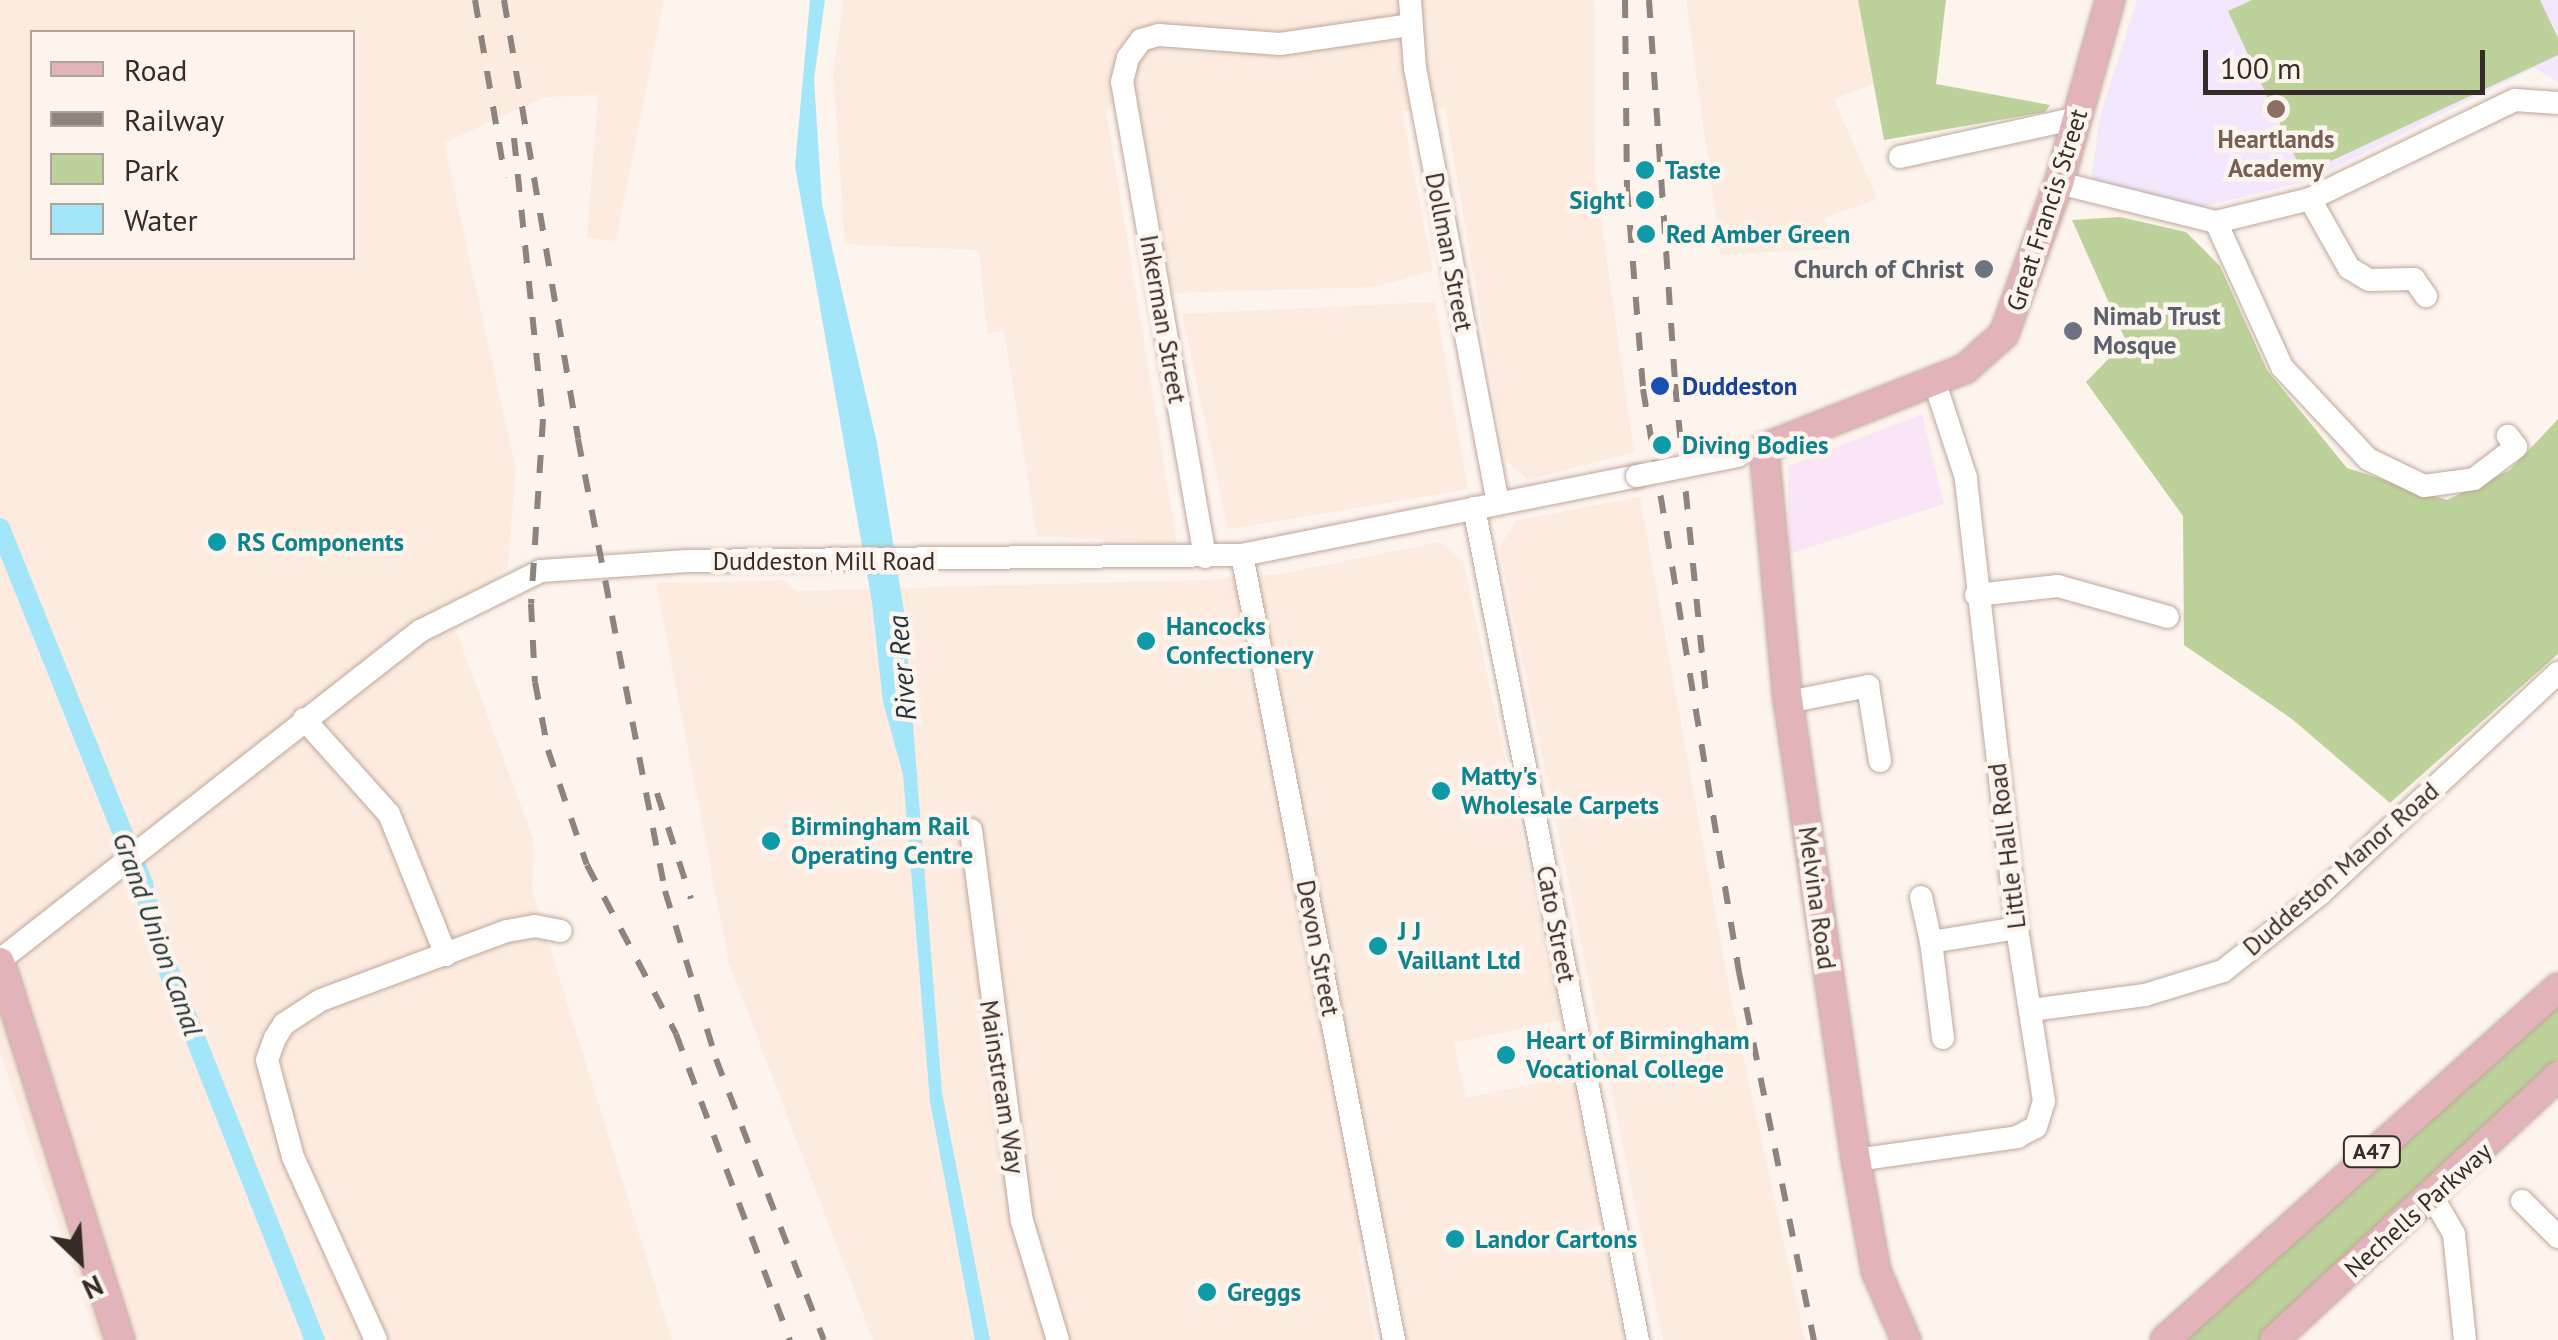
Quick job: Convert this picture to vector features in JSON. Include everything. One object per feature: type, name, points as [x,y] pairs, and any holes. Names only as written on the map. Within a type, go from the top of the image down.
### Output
[{"type":"main road","name":"Great Francis Street","points":[[1751,452],[1935,383],[1987,355],[2004,334],[2059,183],[2110,0]]},
{"type":"main road","name":"Melvina Road","points":[[1751,452],[1856,1160],[1876,1271],[1906,1340]]},
{"type":"main road","points":[[0,961],[120,1340]]},
{"type":"main road","name":"A47","points":[[2165,1340],[2558,988]]},
{"type":"main road","name":"Nechells Parkway","points":[[2274,1340],[2433,1198],[2558,1076]]},
{"type":"street","name":"Dollman Street","points":[[1410,0],[1410,25],[1486,506]]},
{"type":"street","name":"Inkerman Street","points":[[1204,557],[1122,82],[1134,49],[1158,34],[1280,44],[1410,25]]},
{"type":"street","points":[[2059,183],[2216,222],[2310,199],[2515,100],[2558,102]]},
{"type":"street","points":[[1900,157],[2077,118]]},
{"type":"street","points":[[2310,199],[2349,268],[2369,280],[2418,280]]},
{"type":"street","points":[[2216,222],[2282,366],[2368,459],[2424,486],[2474,479],[2515,447]]},
{"type":"street","name":"Little Hall Road","points":[[1856,1160],[2017,1137],[2036,1127],[2043,1074],[2017,928],[1976,595],[1966,478],[1935,383]]},
{"type":"street","name":"Duddeston Mill Road","points":[[0,961],[304,719],[420,632],[540,571],[687,561],[1242,555],[1751,452]]},
{"type":"street","name":"Cato Street","points":[[1486,506],[1638,1340]]},
{"type":"street","name":"Devon Street","points":[[1242,555],[1394,1340]]},
{"type":"street","points":[[1976,595],[2058,586],[2168,617]]},
{"type":"street","name":"Duddeston Manor Road","points":[[2031,1010],[2145,995],[2223,971],[2320,894],[2556,677]]},
{"type":"street","points":[[1788,702],[1868,686],[1880,761]]},
{"type":"street","points":[[304,719],[389,814],[446,955]]},
{"type":"street","name":"Mainstream Way","points":[[971,830],[1022,1222],[1058,1340]]},
{"type":"street","points":[[1922,897],[1942,1038]]},
{"type":"street","points":[[1931,942],[2017,928]]},
{"type":"street","points":[[376,1340],[293,1157],[267,1060],[284,1024],[321,1000],[507,931],[561,931]]},
{"type":"street","points":[[2433,1198],[2454,1234],[2465,1340]]},
{"type":"street","points":[[2522,1200],[2558,1238]]},
{"type":"shaded area","points":[[0,0],[664,0],[616,241],[587,238],[598,95],[545,97],[444,143],[516,470],[508,566],[453,623],[534,841],[532,890],[672,1340],[97,1340],[0,1052]]},
{"type":"shaded area","points":[[844,0],[1594,0],[1595,176],[1634,452],[1528,480],[1505,460],[1445,107],[1402,111],[1433,271],[1374,287],[1173,293],[1134,82],[1106,111],[1177,543],[1037,536],[1004,331],[987,334],[979,250],[845,244],[833,72]]},
{"type":"shaded area","points":[[1686,0],[1858,0],[1873,84],[1834,99],[1877,199],[1824,218],[1841,248],[1721,255]]},
{"type":"shaded area","name":"Heartlands Academy","points":[[2137,0],[2558,0],[2558,82],[2534,68],[2308,181],[2201,207],[2091,181],[2100,116]]},
{"type":"shaded area","points":[[1435,302],[1468,489],[1228,529],[1182,314]]},
{"type":"shaded area","points":[[1922,414],[1944,504],[1789,554],[1788,466]]},
{"type":"shaded area","points":[[1640,497],[1732,1003],[1805,1340],[1663,1340],[1499,547],[1517,520]]},
{"type":"shaded area","points":[[1440,542],[1463,561],[1561,1020],[1454,1043],[1466,1098],[1573,1076],[1624,1340],[1408,1340],[1388,1238],[1358,1246],[1375,1340],[873,1340],[729,963],[656,583],[783,580],[796,591],[1204,580],[1280,574]]},
{"type":"green space","points":[[1858,0],[1946,0],[1936,84],[2050,105],[2045,112],[1884,140]]},
{"type":"green space","points":[[2252,0],[2540,0],[2558,38],[2558,55],[2303,174],[2228,11]]},
{"type":"green space","points":[[2120,217],[2186,232],[2220,266],[2267,370],[2347,468],[2447,500],[2510,470],[2558,419],[2558,654],[2390,803],[2292,719],[2184,645],[2183,516],[2086,382],[2126,341],[2072,220]]},
{"type":"green space","points":[[2558,1005],[2558,1059],[2259,1340],[2184,1340]]},
{"type":"water","name":"River Rea","points":[[810,0],[825,0],[814,79],[822,204],[877,443],[904,611],[942,1093],[990,1340],[975,1340],[930,1101],[903,774],[883,702],[872,602],[795,166]]},
{"type":"waterway","name":"Grand Union Canal","points":[[0,528],[143,884],[162,954],[315,1340]]},
{"type":"railway","points":[[475,0],[505,177]]},
{"type":"railway","points":[[504,0],[578,439],[665,891],[716,1059],[824,1340]]},
{"type":"railway","points":[[1625,0],[1627,189],[1643,389],[1739,972],[1814,1340]]},
{"type":"railway","points":[[1649,0],[1675,384],[1707,702]]},
{"type":"railway","points":[[514,138],[543,419],[531,604],[535,682],[548,750],[587,865],[676,1034],[790,1340]]},
{"type":"railway","points":[[657,793],[691,899]]},
{"type":"place","name":"Heartlands Academy","points":[[2276,109]]},
{"type":"place","name":"Taste","points":[[1645,170]]},
{"type":"place","name":"Sight","points":[[1645,200]]},
{"type":"place","name":"Red Amber Green","points":[[1646,234]]},
{"type":"place","name":"Church of Christ","points":[[1984,269]]},
{"type":"place","name":"Nimab Trust Mosque","points":[[2073,331]]},
{"type":"place","name":"Duddeston","points":[[1660,386]]},
{"type":"place","name":"Diving Bodies","points":[[1662,445]]},
{"type":"place","name":"RS Components","points":[[217,542]]},
{"type":"place","name":"Hancocks Confectionery","points":[[1146,641]]},
{"type":"place","name":"Matty's Wholesale Carpets","points":[[1441,791]]},
{"type":"place","name":"Birmingham Rail Operating Centre","points":[[771,841]]},
{"type":"place","name":"J J Vaillant Ltd","points":[[1378,946]]},
{"type":"place","name":"Heart of Birmingham Vocational College","points":[[1506,1055]]},
{"type":"place","name":"Landor Cartons","points":[[1455,1239]]},
{"type":"place","name":"Greggs","points":[[1207,1292]]}]
